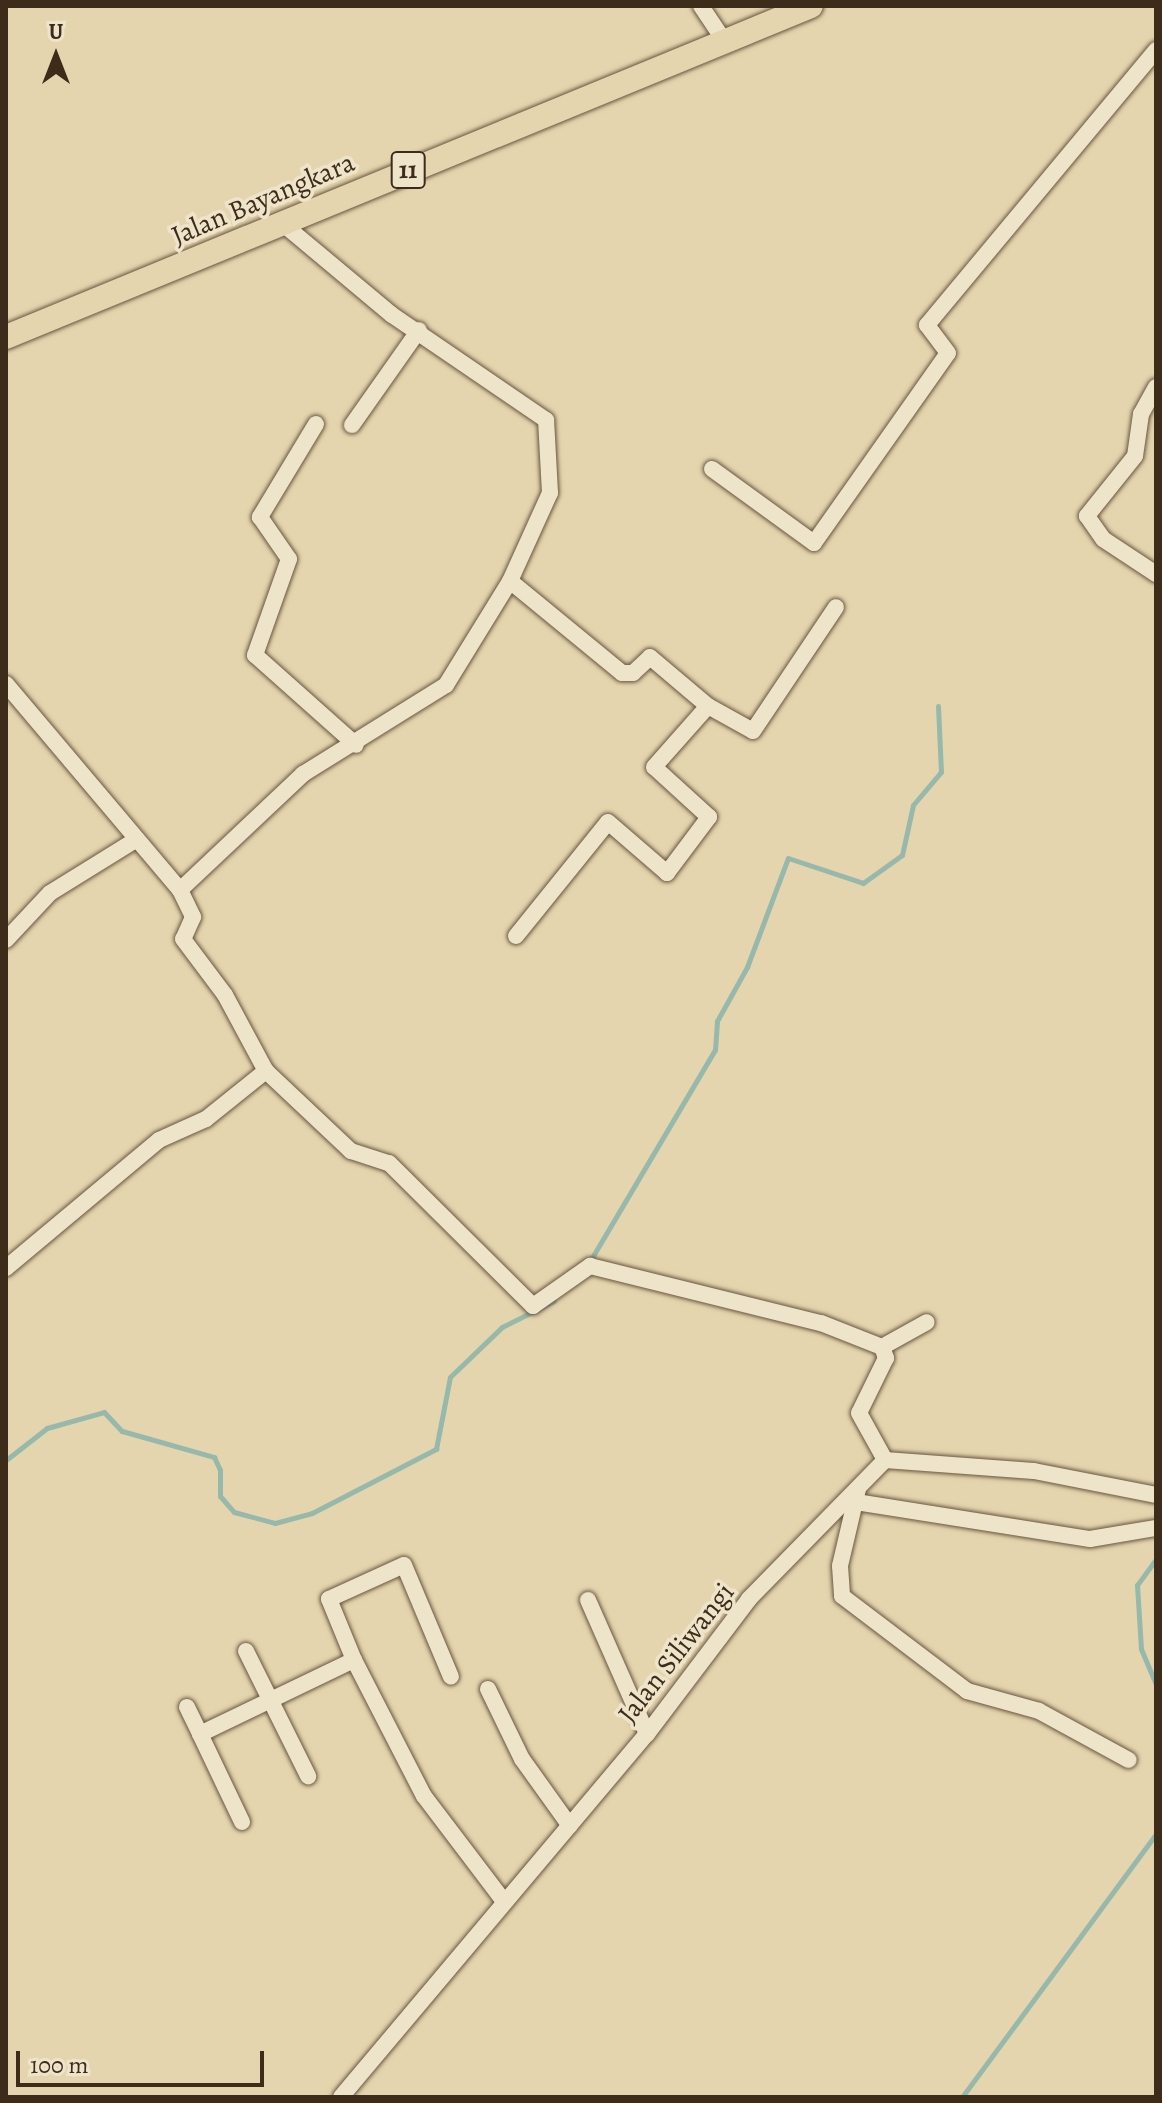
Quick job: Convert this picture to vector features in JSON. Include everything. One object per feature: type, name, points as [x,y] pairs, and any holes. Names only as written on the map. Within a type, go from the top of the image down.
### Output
[{"type":"highway","name":"Jalan Bayangkara","points":[[6,337],[811,6]]},
{"type":"street","points":[[701,6],[725,42]]},
{"type":"street","points":[[712,469],[814,543],[948,353],[927,325],[1156,50]]},
{"type":"street","points":[[180,890],[303,774],[356,745],[446,685],[510,581],[550,493],[549,426],[282,223]]},
{"type":"street","points":[[352,425],[419,330]]},
{"type":"street","points":[[1156,387],[1141,414],[1135,456],[1087,516],[1103,539],[1156,574]]},
{"type":"street","points":[[316,424],[260,517],[289,559],[255,655],[356,745]]},
{"type":"street","points":[[510,581],[622,673],[633,673],[650,657],[708,706],[759,729],[836,607]]},
{"type":"street","points":[[6,684],[180,890],[193,917],[183,939],[225,995],[266,1071],[351,1151],[389,1163],[531,1305],[539,1306],[590,1266],[821,1323],[882,1347],[886,1358],[859,1413],[885,1460],[1034,1471],[1156,1495]]},
{"type":"street","points":[[516,936],[608,822],[667,873],[709,817],[654,767],[708,706]]},
{"type":"street","points":[[6,940],[50,893],[137,839]]},
{"type":"street","points":[[6,1268],[159,1140],[206,1119],[266,1071]]},
{"type":"street","points":[[882,1347],[927,1322]]},
{"type":"street","name":"Jalan Siliwangi","points":[[341,2097],[503,1900],[647,1734],[749,1599],[857,1495],[885,1460]]},
{"type":"street","points":[[1129,1760],[1039,1711],[967,1691],[842,1596],[840,1566],[857,1495],[1090,1539],[1156,1528]]},
{"type":"street","points":[[451,1677],[404,1565],[329,1599],[354,1660],[424,1796],[503,1900]]},
{"type":"street","points":[[588,1600],[647,1734]]},
{"type":"street","points":[[246,1651],[308,1776]]},
{"type":"street","points":[[200,1734],[354,1660]]},
{"type":"street","points":[[488,1689],[522,1759],[570,1826]]},
{"type":"street","points":[[187,1707],[242,1822]]},
{"type":"waterway","points":[[590,1261],[715,1050],[717,1021],[747,967],[788,858],[863,883],[902,855],[913,805],[941,772],[938,706]]},
{"type":"waterway","points":[[6,1460],[47,1428],[104,1412],[122,1431],[214,1457],[220,1470],[220,1496],[234,1512],[275,1523],[312,1513],[436,1449],[450,1377],[502,1327],[554,1301]]},
{"type":"waterway","points":[[1156,1559],[1137,1585],[1141,1649],[1156,1685]]},
{"type":"waterway","points":[[962,2097],[1156,1834]]}]
